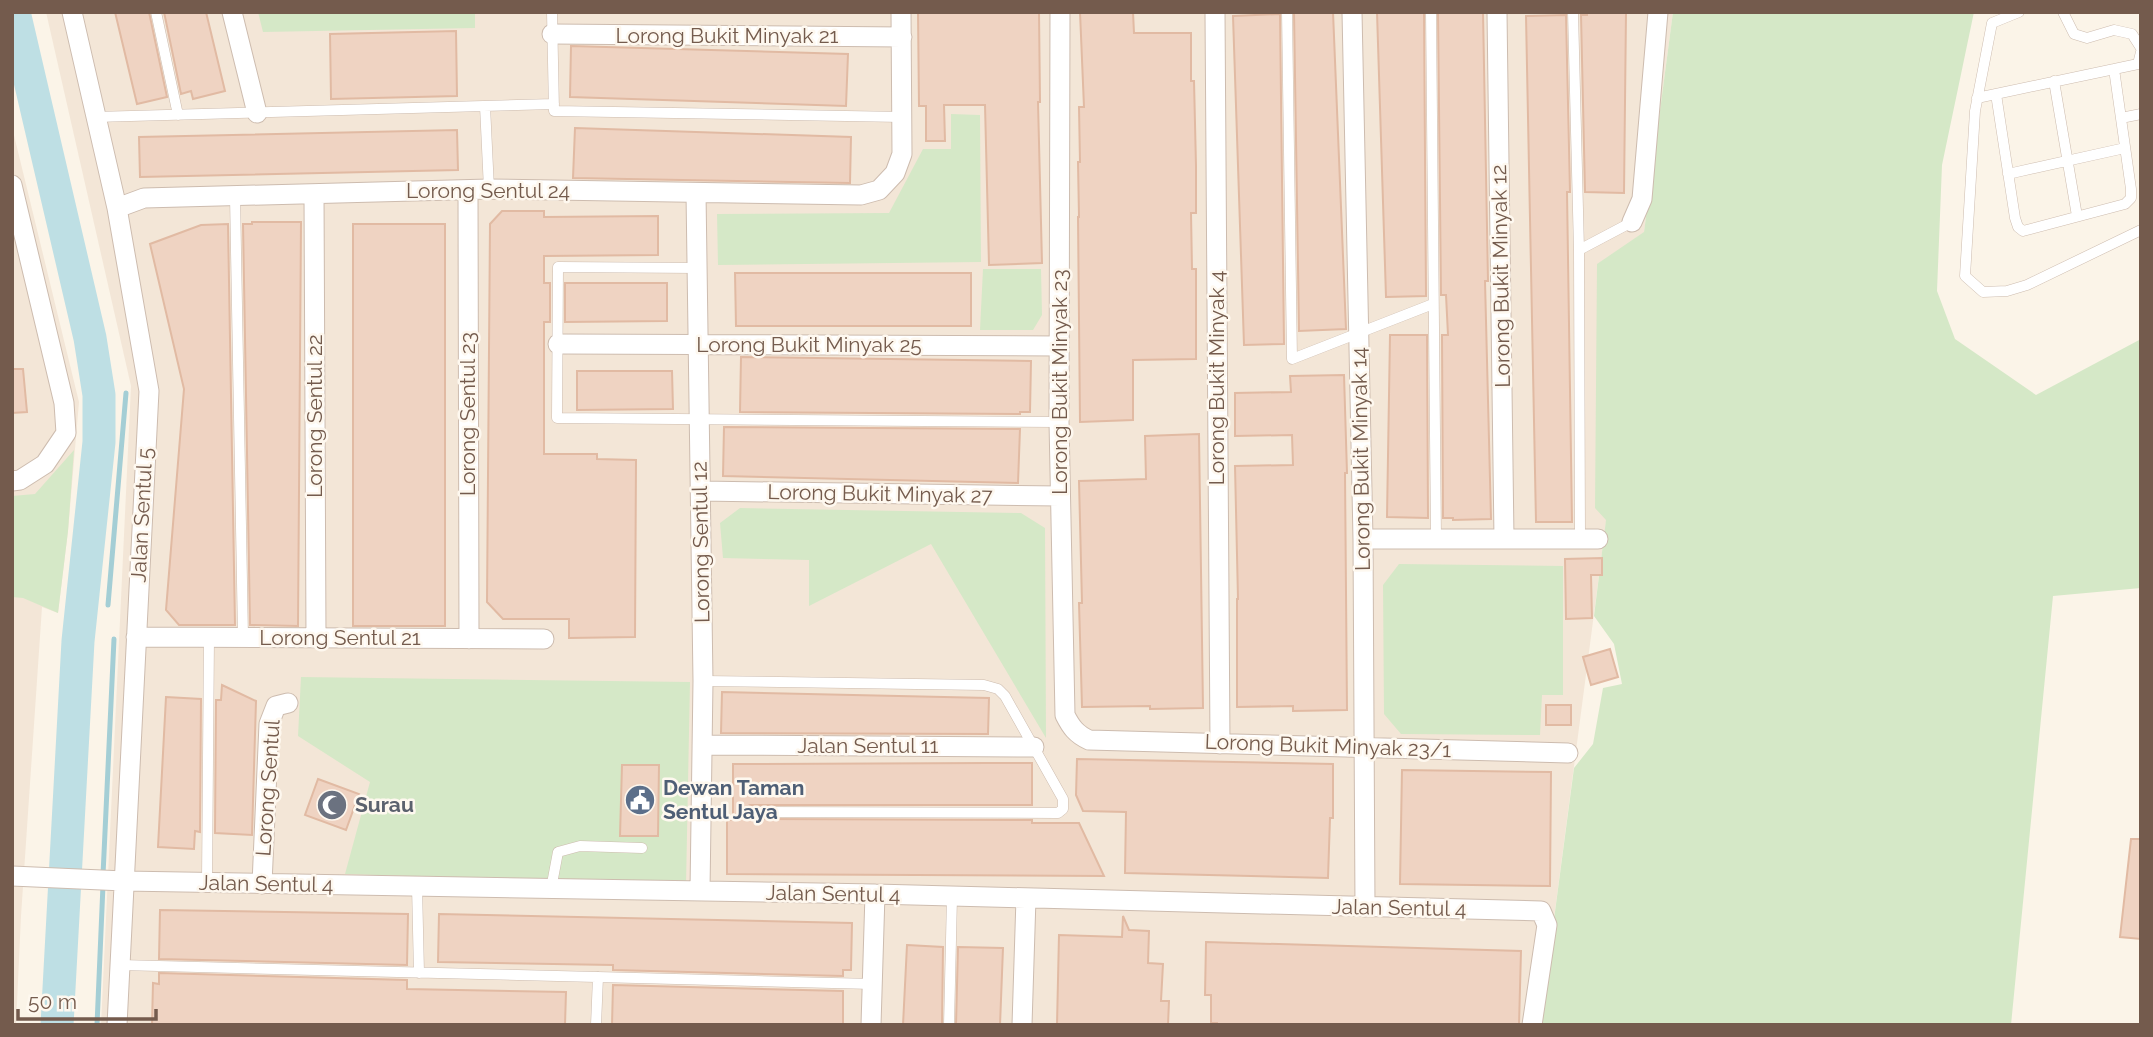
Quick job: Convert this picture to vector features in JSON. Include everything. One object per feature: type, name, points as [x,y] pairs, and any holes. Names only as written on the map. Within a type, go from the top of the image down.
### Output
[{"type":"street","name":"Jalan Sentul 5","points":[[72,12],[117,208],[149,391],[136,637],[118,881],[120,965],[117,1025]]},
{"type":"street","points":[[232,12],[257,113]]},
{"type":"street","points":[[901,12],[902,117]]},
{"type":"street","name":"Lorong Bukit Minyak 23","points":[[1060,12],[1059,422],[1065,715],[1071,727],[1089,740]]},
{"type":"street","name":"Lorong Bukit Minyak 4","points":[[1215,12],[1220,744]]},
{"type":"street","name":"Lorong Bukit Minyak 14","points":[[1352,12],[1363,539],[1365,907]]},
{"type":"street","name":"Lorong Bukit Minyak 12","points":[[1497,12],[1504,539]]},
{"type":"street","points":[[1632,222],[1642,199],[1658,12]]},
{"type":"street","name":"Lorong Bukit Minyak 21","points":[[552,34],[902,37]]},
{"type":"street","name":"Lorong Sentul 24","points":[[117,208],[144,198],[489,189],[861,195],[879,190],[895,173],[902,154],[902,117]]},
{"type":"street","points":[[12,185],[64,403],[66,433],[45,464],[20,480],[12,481]]},
{"type":"street","name":"Lorong Sentul 23","points":[[468,190],[468,639]]},
{"type":"street","name":"Lorong Sentul 12","points":[[696,193],[703,681],[700,891]]},
{"type":"street","name":"Lorong Sentul 22","points":[[314,194],[316,638]]},
{"type":"street","name":"Lorong Bukit Minyak 25","points":[[558,344],[1059,346]]},
{"type":"street","name":"Lorong Bukit Minyak 27","points":[[701,491],[1060,496]]},
{"type":"street","points":[[1363,539],[1589,539]]},
{"type":"street","name":"Lorong Sentul 21","points":[[136,637],[544,639]]},
{"type":"street","name":"Lorong Sentul","points":[[262,884],[269,723],[276,706],[288,703]]},
{"type":"street","name":"Lorong Bukit Minyak 23/1","points":[[1089,740],[1568,753]]},
{"type":"street","name":"Jalan Sentul 11","points":[[702,745],[1034,747]]},
{"type":"street","name":"Jalan Sentul 4","points":[[12,876],[118,881],[875,894],[1541,911],[1547,925],[1532,1025]]},
{"type":"street","points":[[871,1025],[875,894]]},
{"type":"street","points":[[1021,1025],[1026,898]]},
{"type":"lane","points":[[156,12],[177,115]]},
{"type":"lane","points":[[552,12],[554,111],[902,117]]},
{"type":"lane","points":[[1287,12],[1292,359],[1433,304]]},
{"type":"lane","points":[[1431,12],[1436,539]]},
{"type":"lane","points":[[1573,12],[1589,539]]},
{"type":"lane","points":[[2019,12],[1992,23],[1977,98],[1965,276],[1983,292],[2007,292],[2141,230]]},
{"type":"lane","points":[[1977,98],[2138,64],[2141,50],[2132,34],[2114,30],[2087,38],[2074,34],[2063,12]]},
{"type":"lane","points":[[1996,94],[2015,218],[2018,227],[2023,231],[2124,204],[2131,198],[2132,189],[2114,69]]},
{"type":"lane","points":[[2054,82],[2077,216]]},
{"type":"lane","points":[[95,117],[554,104]]},
{"type":"lane","points":[[485,106],[489,189]]},
{"type":"lane","points":[[2121,118],[2141,114]]},
{"type":"lane","points":[[2008,174],[2125,148]]},
{"type":"lane","points":[[235,196],[243,637]]},
{"type":"lane","points":[[1580,250],[1632,222]]},
{"type":"lane","points":[[698,268],[558,267],[557,418],[1059,422]]},
{"type":"lane","points":[[206,883],[209,637]]},
{"type":"lane","points":[[703,681],[984,685],[998,689],[1005,696],[1063,799],[1063,809],[1058,813],[750,812]]},
{"type":"lane","points":[[551,889],[558,852],[580,846],[642,848]]},
{"type":"lane","points":[[417,886],[419,973]]},
{"type":"lane","points":[[949,1025],[952,897]]},
{"type":"lane","points":[[120,965],[873,984]]},
{"type":"lane","points":[[596,1025],[598,977]]},
{"type":"shaded area","points":[[46,12],[1673,12],[1540,1025],[101,1025],[131,386]]},
{"type":"shaded area","points":[[12,127],[79,402],[58,613],[42,607],[16,1025],[12,1025]]},
{"type":"green space","points":[[258,12],[475,12],[475,28],[263,32]]},
{"type":"green space","points":[[1673,12],[1974,12],[1942,165],[1937,291],[1955,339],[2036,395],[2141,339],[2141,588],[2053,596],[2011,1025],[1540,1025],[1574,768],[1593,744],[1603,688],[1622,684],[1614,644],[1594,616],[1606,520],[1595,508],[1597,264],[1644,232]]},
{"type":"green space","points":[[951,114],[980,115],[981,262],[718,265],[717,214],[889,213],[923,149],[951,149]]},
{"type":"green space","points":[[983,269],[1041,269],[1042,315],[1033,330],[980,330]]},
{"type":"green space","points":[[74,450],[58,613],[23,598],[12,597],[12,496],[35,494]]},
{"type":"green space","points":[[740,508],[1021,513],[1045,528],[1046,738],[931,544],[809,606],[809,560],[723,558],[720,523]]},
{"type":"green space","points":[[1399,564],[1563,566],[1563,695],[1542,695],[1540,735],[1401,734],[1384,714],[1383,585]]},
{"type":"green space","points":[[301,677],[690,682],[686,885],[345,874],[370,782],[298,736]]},
{"type":"building","points":[[115,12],[149,12],[167,97],[137,104]]},
{"type":"building","points":[[164,12],[206,12],[225,91],[193,99],[191,91],[181,94]]},
{"type":"building","points":[[918,12],[1039,12],[1042,263],[989,265],[985,105],[944,105],[945,141],[926,141],[926,106],[919,106]]},
{"type":"building","points":[[1080,12],[1133,12],[1134,33],[1191,33],[1196,166],[1196,213],[1191,213],[1192,269],[1196,269],[1196,359],[1133,360],[1133,420],[1080,422],[1078,162],[1079,107],[1084,107]]},
{"type":"building","points":[[1294,12],[1333,12],[1346,329],[1299,331]]},
{"type":"building","points":[[1377,12],[1424,12],[1426,296],[1386,297]]},
{"type":"building","points":[[1438,12],[1483,12],[1488,281],[1485,281],[1491,519],[1443,518],[1442,335],[1448,335],[1446,295],[1441,295]]},
{"type":"building","points":[[1587,12],[1626,12],[1624,193],[1585,192],[1581,15],[1587,15]]},
{"type":"building","points":[[1280,14],[1284,344],[1244,345],[1233,16]]},
{"type":"building","points":[[1566,15],[1572,522],[1536,522],[1526,16]]},
{"type":"building","points":[[456,31],[457,96],[331,99],[330,34]]},
{"type":"building","points":[[571,46],[848,54],[846,106],[570,97]]},
{"type":"building","points":[[575,128],[851,137],[850,183],[573,178]]},
{"type":"building","points":[[457,130],[458,170],[140,177],[139,137]]},
{"type":"building","points":[[502,211],[544,211],[544,217],[658,216],[658,255],[544,256],[544,283],[550,283],[550,322],[544,322],[544,454],[597,454],[597,459],[636,460],[635,637],[569,638],[569,619],[503,619],[487,602],[490,224]]},
{"type":"building","points":[[301,222],[298,626],[250,625],[243,224]]},
{"type":"building","points":[[228,224],[235,625],[179,625],[166,610],[184,389],[150,244],[201,225]]},
{"type":"building","points":[[353,224],[445,224],[445,626],[353,626]]},
{"type":"building","points":[[735,273],[971,273],[971,326],[736,326]]},
{"type":"building","points":[[565,283],[667,283],[667,321],[565,322]]},
{"type":"building","points":[[1390,335],[1427,335],[1428,518],[1387,517]]},
{"type":"building","points":[[741,357],[1031,361],[1030,412],[740,412]]},
{"type":"building","points":[[12,369],[23,369],[27,412],[12,413]]},
{"type":"building","points":[[577,371],[672,371],[673,409],[577,410]]},
{"type":"building","points":[[1344,375],[1347,473],[1347,710],[1293,711],[1293,706],[1237,707],[1235,466],[1293,465],[1292,435],[1235,436],[1235,393],[1291,392],[1290,376]]},
{"type":"building","points":[[724,427],[1020,429],[1018,483],[723,476]]},
{"type":"building","points":[[1199,434],[1203,708],[1082,707],[1079,481],[1146,479],[1145,436]]},
{"type":"building","points":[[1602,558],[1602,575],[1591,575],[1592,618],[1566,619],[1565,559]]},
{"type":"building","points":[[1610,649],[1618,677],[1591,685],[1583,657]]},
{"type":"building","points":[[222,685],[256,701],[252,835],[215,833],[216,700],[221,700]]},
{"type":"building","points":[[722,692],[989,698],[988,734],[721,733]]},
{"type":"building","points":[[166,697],[201,699],[200,832],[195,831],[194,849],[158,847]]},
{"type":"building","points":[[1546,705],[1571,705],[1571,725],[1546,725]]},
{"type":"building","points":[[1077,759],[1333,764],[1333,818],[1330,818],[1328,878],[1125,873],[1126,812],[1083,811],[1076,795]]},
{"type":"building","points":[[1032,763],[1032,805],[750,805],[744,808],[743,813],[750,819],[1032,820],[1032,823],[1079,823],[1104,876],[727,874],[727,820],[733,820],[733,764]]},
{"type":"building","name":"Dewan Taman Sentul Jaya","points":[[622,765],[659,765],[658,836],[620,836]]},
{"type":"building","points":[[1402,770],[1551,772],[1550,886],[1400,884]]},
{"type":"building","name":"Surau","points":[[318,779],[359,794],[346,830],[305,815]]},
{"type":"building","points":[[2131,839],[2141,839],[2141,939],[2120,937]]},
{"type":"building","points":[[160,910],[408,914],[407,965],[159,959]]},
{"type":"building","points":[[439,914],[852,923],[851,970],[843,970],[843,976],[613,970],[613,965],[438,962]]},
{"type":"building","points":[[1123,916],[1129,930],[1149,931],[1148,963],[1163,964],[1161,1001],[1169,1001],[1168,1025],[1057,1025],[1059,935],[1122,937]]},
{"type":"building","points":[[1206,942],[1521,951],[1519,1025],[1217,1025],[1211,1023],[1211,995],[1205,995]]},
{"type":"building","points":[[907,945],[943,947],[942,1025],[903,1025]]},
{"type":"building","points":[[958,947],[1003,948],[1000,1025],[956,1025]]},
{"type":"building","points":[[159,973],[407,980],[407,989],[566,992],[565,1025],[152,1025],[153,983],[159,984]]},
{"type":"building","points":[[613,985],[843,991],[843,1025],[612,1025]]},
{"type":"waterway","points":[[14,12],[90,338],[99,395],[99,442],[78,641],[57,1025]]},
{"type":"waterway","points":[[108,605],[126,393]]},
{"type":"waterway","points":[[103,875],[114,639]]},
{"type":"waterway","points":[[97,1025],[103,885]]},
{"type":"place","name":"Dewan Taman Sentul Jaya","points":[[640,800]]},
{"type":"place","name":"Surau","points":[[332,805]]}]
